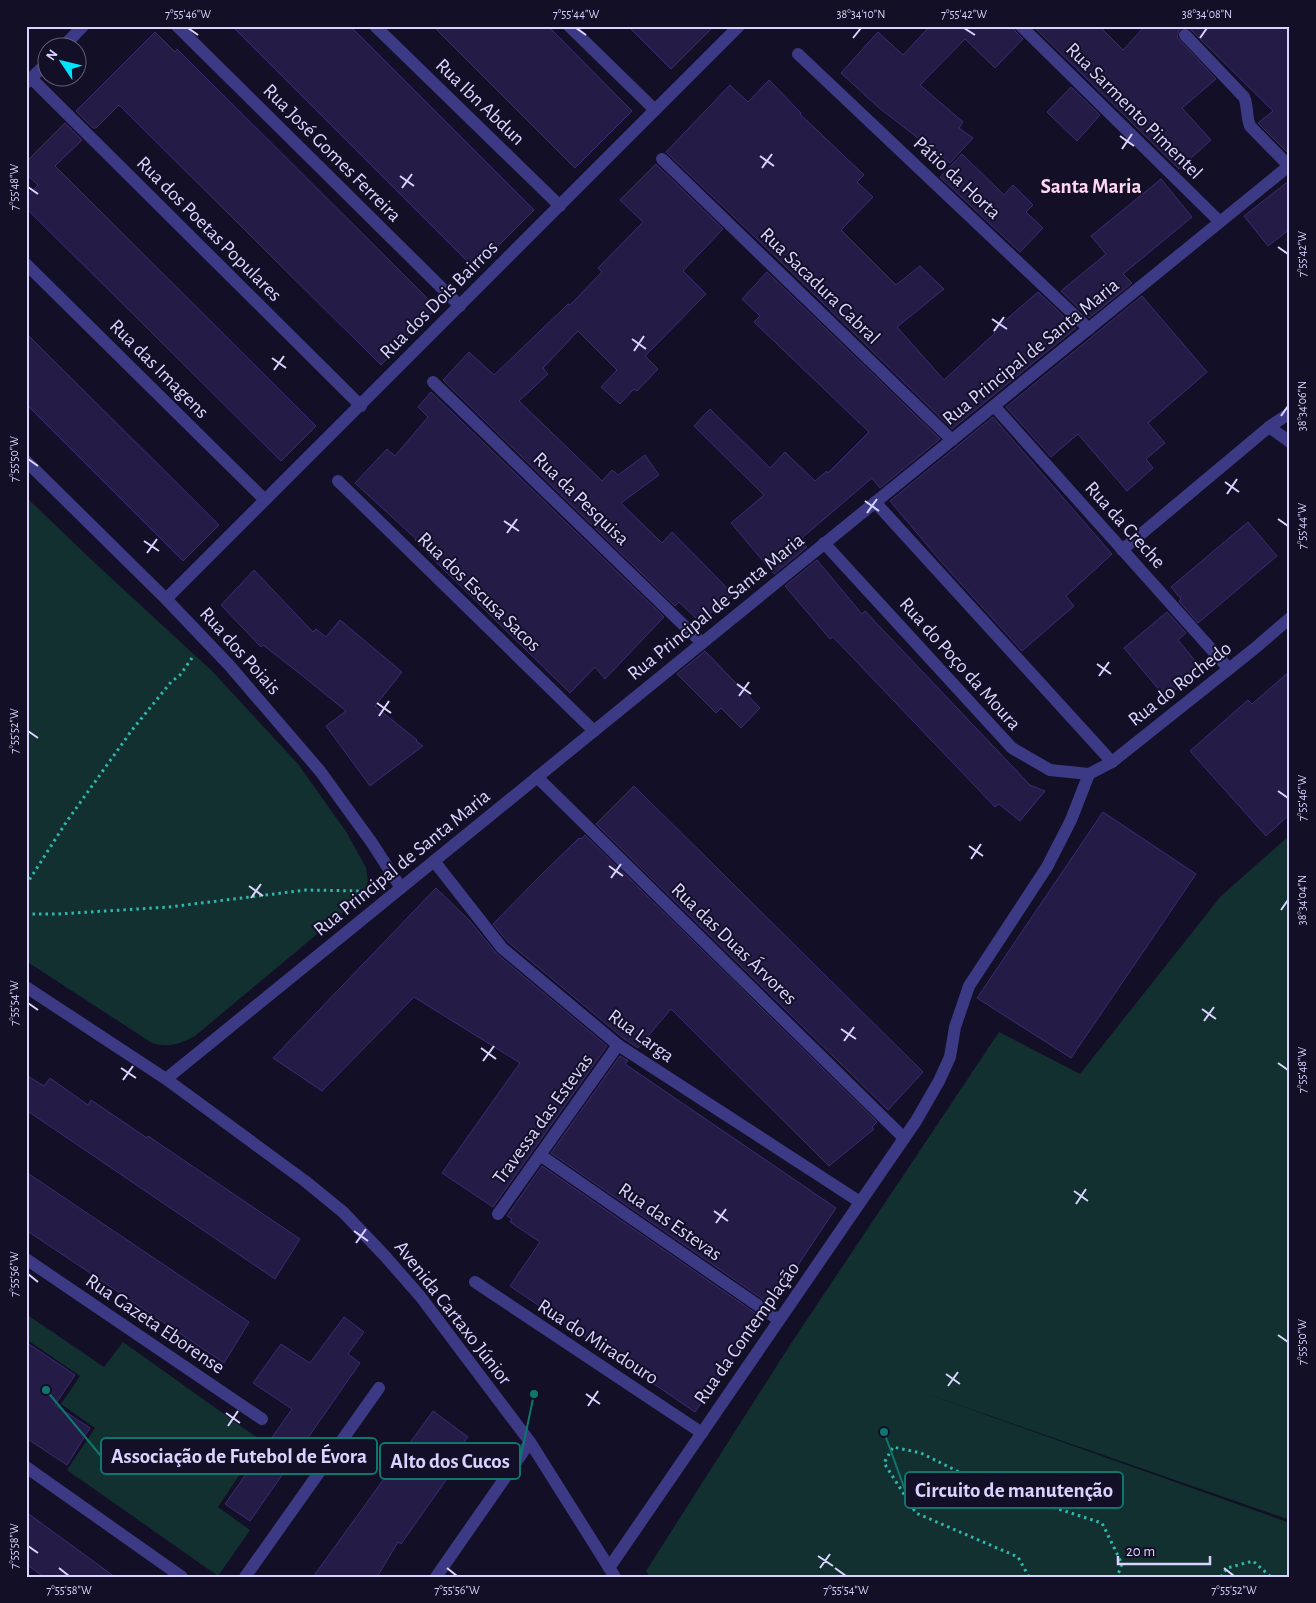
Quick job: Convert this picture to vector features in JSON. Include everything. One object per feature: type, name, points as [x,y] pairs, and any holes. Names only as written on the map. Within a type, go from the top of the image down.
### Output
[{"type":"street","points":[[72,38],[84,26]]},
{"type":"street","name":"Rua José Gomes Ferreira","points":[[178,26],[460,306]]},
{"type":"street","name":"Rua Ibn Abdun","points":[[375,26],[560,206]]},
{"type":"street","points":[[569,26],[655,110]]},
{"type":"street","name":"Rua dos Dois Bairros","points":[[166,599],[739,26]]},
{"type":"street","name":"Rua Sarmento Pimentel","points":[[1021,26],[1220,222]]},
{"type":"street","points":[[1185,35],[1244,97],[1247,104],[1247,119],[1250,126],[1289,165]]},
{"type":"street","name":"Pátio da Horta","points":[[798,54],[1089,329]]},
{"type":"street","points":[[29,81],[38,72]]},
{"type":"street","name":"Rua dos Poetas Populares","points":[[29,81],[361,406]]},
{"type":"street","name":"Rua Sacadura Cabral","points":[[662,159],[952,440]]},
{"type":"street","name":"Rua Principal de Santa Maria","points":[[166,1079],[1289,165]]},
{"type":"street","name":"Rua das Imagens","points":[[26,264],[266,500]]},
{"type":"street","name":"Rua da Pesquisa","points":[[433,382],[702,643]]},
{"type":"street","name":"Rua da Creche","points":[[994,406],[1229,669]]},
{"type":"street","points":[[1122,550],[1269,427],[1290,413]]},
{"type":"street","points":[[1269,427],[1290,442]]},
{"type":"street","name":"Rua dos Poiais","points":[[26,461],[166,599],[229,665],[320,771],[372,843],[401,888]]},
{"type":"street","name":"Rua dos Escusa Sacos","points":[[338,481],[594,731]]},
{"type":"street","points":[[875,502],[1112,762]]},
{"type":"street","name":"Rua do Poço da Moura","points":[[824,543],[1012,748],[1050,770],[1089,774]]},
{"type":"street","name":"Rua do Rochedo","points":[[1089,774],[1112,762],[1290,618]]},
{"type":"street","name":"Rua da Contemplação","points":[[612,1572],[702,1433],[916,1121],[939,1082],[950,1057],[955,1027],[969,986],[1047,867],[1071,820],[1089,774]]},
{"type":"street","name":"Rua das Duas Árvores","points":[[537,777],[904,1138]]},
{"type":"street","name":"Rua Larga","points":[[434,861],[502,948],[618,1045],[860,1202]]},
{"type":"street","name":"Avenida Cartaxo Júnior","points":[[26,987],[166,1079],[305,1181],[343,1212],[420,1296],[530,1442],[612,1572]]},
{"type":"street","name":"Travessa das Estevas","points":[[498,1214],[618,1045]]},
{"type":"street","name":"Rua das Estevas","points":[[540,1155],[779,1320]]},
{"type":"street","name":"Rua Gazeta Eborense","points":[[26,1259],[262,1419]]},
{"type":"street","name":"Rua do Miradouro","points":[[475,1282],[702,1433]]},
{"type":"street","points":[[245,1577],[379,1388]]},
{"type":"street","points":[[436,1577],[530,1442]]},
{"type":"street","points":[[26,1467],[182,1577]]},
{"type":"path","points":[[26,885],[67,821],[132,730],[171,682],[180,675],[194,654]]},
{"type":"path","points":[[26,914],[58,914],[169,907],[306,890],[365,891],[389,898]]},
{"type":"path","points":[[1029,1577],[1018,1558],[916,1514],[884,1463],[893,1448],[921,1454],[987,1486],[1102,1524],[1122,1564],[1117,1577]]},
{"type":"path","points":[[1220,1577],[1227,1568],[1252,1561],[1271,1577]]},
{"type":"green space","points":[[26,497],[212,671],[298,764],[347,833],[366,868],[368,881],[365,891],[358,900],[195,1036],[179,1043],[164,1045],[152,1043],[26,961]]},
{"type":"green space","points":[[1290,835],[1290,1520],[922,1392],[1290,1523],[1290,1577],[650,1577],[646,1571],[790,1345],[999,1032],[1080,1074],[1221,896]]},
{"type":"green space","points":[[26,1314],[104,1367],[123,1342],[262,1441],[218,1507],[250,1530],[218,1576],[67,1470],[95,1428],[61,1404],[80,1376],[26,1339]]},
{"type":"building","points":[[232,26],[350,26],[534,210],[475,269]]},
{"type":"building","points":[[433,26],[548,26],[632,111],[575,168]]},
{"type":"building","points":[[628,26],[714,26],[671,69]]},
{"type":"building","points":[[930,26],[1013,26],[1023,39],[995,68],[965,39],[920,85],[963,122],[959,128],[973,138],[950,163],[878,107],[841,73],[878,32],[903,55]]},
{"type":"building","points":[[1033,26],[1099,26],[1123,50],[1145,26],[1290,26],[1290,155],[1258,123],[1273,111],[1188,27],[1183,27],[1179,30],[1177,37],[1216,79],[1182,108],[1211,140],[1179,169]]},
{"type":"building","points":[[155,32],[175,52],[177,49],[437,308],[381,365],[119,105],[96,128],[93,128],[76,111]]},
{"type":"building","points":[[769,80],[800,114],[864,175],[857,182],[873,197],[841,230],[896,285],[920,266],[944,289],[897,327],[944,380],[995,333],[993,331],[1038,292],[1076,328],[952,429],[666,152],[730,85],[748,102]]},
{"type":"building","points":[[1071,87],[1100,115],[1077,141],[1047,112]]},
{"type":"building","points":[[65,123],[82,140],[55,166],[316,426],[281,461],[26,208],[26,197],[38,185],[26,174],[26,162]]},
{"type":"building","points":[[962,154],[1004,195],[1013,185],[1033,205],[1026,212],[1043,228],[1020,252],[940,177]]},
{"type":"building","points":[[656,164],[723,229],[683,271],[706,294],[645,356],[658,369],[637,391],[634,389],[620,404],[601,387],[617,370],[578,331],[543,368],[548,374],[519,401],[602,481],[612,470],[618,475],[645,455],[659,475],[621,503],[662,543],[672,532],[733,594],[700,622],[679,602],[675,606],[443,380],[469,352],[494,375],[568,304],[570,305],[602,272],[598,268],[643,222],[620,200]]},
{"type":"building","points":[[1161,179],[1192,217],[1123,274],[1132,283],[1089,318],[1061,291],[1106,254],[1091,236]]},
{"type":"building","points":[[1290,180],[1290,229],[1268,246],[1244,216]]},
{"type":"building","points":[[767,272],[940,439],[880,488],[872,478],[803,537],[801,540],[807,547],[774,574],[731,523],[764,495],[694,426],[710,409],[770,468],[785,452],[815,481],[827,471],[828,473],[869,432],[754,322],[760,316],[742,299]]},
{"type":"building","points":[[1142,296],[1207,372],[1148,423],[1165,443],[1146,459],[1153,468],[1127,491],[1078,434],[1051,457],[1006,407]]},
{"type":"building","points":[[26,333],[219,525],[183,561],[26,404]]},
{"type":"building","points":[[431,392],[664,617],[605,679],[595,667],[570,693],[443,569],[416,539],[355,483],[387,449],[395,456],[428,417],[418,407]]},
{"type":"building","points":[[993,417],[1112,554],[1066,596],[1074,606],[1022,651],[943,564],[890,501]]},
{"type":"building","points":[[1248,522],[1277,556],[1198,623],[1179,601],[1181,599],[1171,587]]},
{"type":"building","points":[[817,560],[862,614],[865,611],[1030,785],[1045,791],[1020,821],[999,804],[995,807],[833,637],[830,639],[785,586]]},
{"type":"building","points":[[254,570],[313,632],[316,629],[326,637],[340,620],[402,672],[375,706],[423,746],[370,786],[326,726],[346,711],[263,645],[261,647],[221,605]]},
{"type":"building","points":[[1167,612],[1186,633],[1178,640],[1201,668],[1166,698],[1124,648]]},
{"type":"building","points":[[705,651],[760,708],[741,728],[721,708],[716,713],[677,674]]},
{"type":"building","points":[[1290,671],[1290,814],[1266,836],[1190,751],[1248,700],[1252,704]]},
{"type":"building","points":[[634,786],[923,1072],[888,1110],[596,824]]},
{"type":"building","points":[[1103,812],[1196,874],[1071,1058],[977,998]]},
{"type":"building","points":[[585,835],[877,1122],[872,1127],[874,1129],[829,1166],[671,1009],[638,1048],[623,1038],[508,942],[493,924],[579,838],[581,839]]},
{"type":"building","points":[[436,888],[470,921],[497,954],[607,1046],[493,1207],[442,1173],[520,1063],[414,997],[322,1091],[273,1058]]},
{"type":"building","points":[[620,1056],[628,1061],[625,1064],[836,1208],[774,1301],[770,1304],[551,1153]]},
{"type":"building","points":[[26,1075],[44,1086],[50,1078],[88,1105],[91,1100],[147,1138],[148,1136],[300,1239],[275,1279],[26,1110]]},
{"type":"building","points":[[542,1166],[761,1317],[695,1412],[510,1286],[540,1242],[510,1222],[512,1219],[507,1216]]},
{"type":"building","points":[[26,1172],[249,1322],[224,1363],[26,1230]]},
{"type":"building","points":[[344,1317],[364,1332],[348,1354],[360,1363],[250,1521],[225,1504],[292,1409],[253,1383],[281,1344],[310,1363]]},
{"type":"building","points":[[26,1342],[75,1375],[55,1405],[90,1428],[67,1465],[26,1438]]},
{"type":"building","points":[[433,1411],[468,1437],[457,1451],[463,1456],[401,1544],[398,1542],[377,1577],[313,1577]]},
{"type":"building","points":[[26,1512],[115,1577],[44,1577],[26,1564]]},
{"type":"place","name":"Associação de Futebol de Évora","points":[[46,1390]]},
{"type":"place","name":"Alto dos Cucos","points":[[534,1394]]},
{"type":"place","name":"Circuito de manutenção","points":[[884,1432]]},
{"type":"district","name":"Santa Maria","points":[[1091,186]]}]
